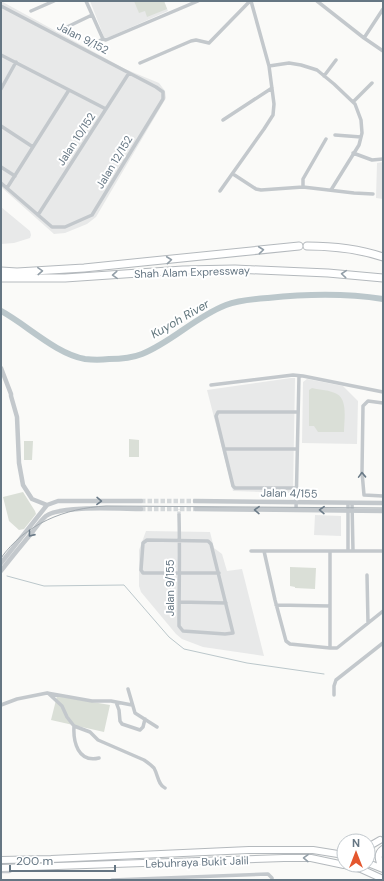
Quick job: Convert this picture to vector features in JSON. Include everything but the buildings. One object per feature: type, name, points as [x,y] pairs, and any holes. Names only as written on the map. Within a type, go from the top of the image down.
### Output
[{"type":"highway","name":"Shah Alam Expressway","points":[[1,271],[17,272],[84,268],[299,246]]},
{"type":"highway","points":[[307,246],[368,252],[383,257]]},
{"type":"highway","name":"Shah Alam Expressway","points":[[1,278],[65,278],[183,270],[235,269],[328,273],[383,278]]},
{"type":"highway","points":[[376,842],[380,840]]},
{"type":"highway","points":[[382,868],[378,858],[379,853],[383,849]]},
{"type":"highway","name":"Lebuhraya Bukit Jalil","points":[[1,860],[263,850],[313,850],[336,854]]},
{"type":"highway","name":"Lebuhraya Bukit Jalil","points":[[1,868],[284,858],[311,858],[336,863]]},
{"type":"highway","name":"Lebuhraya Bukit Jalil","points":[[370,873],[383,879]]},
{"type":"street","points":[[31,11],[46,3],[54,1]]},
{"type":"street","points":[[86,1],[105,40]]},
{"type":"street","points":[[90,46],[198,1]]},
{"type":"street","points":[[140,63],[191,41],[196,40],[209,43],[250,1],[269,66],[274,104],[273,114],[220,191]]},
{"type":"street","points":[[317,1],[364,38],[383,50]]},
{"type":"street","name":"Jalan 9/152","points":[[1,6],[156,87]]},
{"type":"street","points":[[364,38],[382,9]]},
{"type":"street","points":[[67,26],[92,15]]},
{"type":"street","points":[[1,55],[106,109]]},
{"type":"street","points":[[324,76],[336,60]]},
{"type":"street","points":[[1,89],[16,62]]},
{"type":"street","points":[[269,66],[289,63],[317,70],[355,104],[361,120],[362,133],[359,145],[331,190]]},
{"type":"street","name":"Jalan 10/152","points":[[38,215],[129,73]]},
{"type":"street","points":[[353,102],[372,83]]},
{"type":"street","name":"Jalan 12/152","points":[[38,215],[52,227],[57,228],[73,224],[92,215],[163,99],[163,92],[156,87]]},
{"type":"street","points":[[223,120],[272,88]]},
{"type":"street","points":[[7,188],[69,90]]},
{"type":"street","points":[[1,126],[33,147]]},
{"type":"street","points":[[335,135],[360,137]]},
{"type":"street","points":[[303,187],[302,179],[326,139]]},
{"type":"street","points":[[353,153],[372,160],[383,159]]},
{"type":"street","points":[[1,167],[15,176]]},
{"type":"street","points":[[233,174],[256,189],[261,190],[303,187],[373,194]]},
{"type":"street","points":[[1,183],[38,215]]},
{"type":"street","points":[[1,368],[17,417],[19,463],[23,485],[32,499],[47,505]]},
{"type":"street","points":[[1,375],[10,394]]},
{"type":"street","points":[[211,385],[293,375],[383,392]]},
{"type":"street","points":[[296,510],[299,376]]},
{"type":"street","points":[[383,403],[368,401],[363,406],[362,472],[364,495],[383,496]]},
{"type":"street","points":[[296,488],[235,488],[233,486],[216,416],[218,412],[298,412]]},
{"type":"street","points":[[224,449],[297,449]]},
{"type":"street","points":[[1,564],[47,505],[60,501],[141,502]]},
{"type":"street","name":"Jalan 4/155","points":[[194,501],[383,503]]},
{"type":"street","points":[[348,551],[350,503]]},
{"type":"street","points":[[1,571],[38,524],[46,516],[52,513],[91,509],[141,509]]},
{"type":"street","name":"Jalan 4/155","points":[[196,509],[383,511]]},
{"type":"street","points":[[350,511],[353,551]]},
{"type":"street","name":"Jalan 9/155","points":[[179,515],[179,540],[179,626],[183,631],[232,634],[233,632],[219,573],[210,542],[179,540]]},
{"type":"street","points":[[179,540],[147,540],[143,545],[142,572],[219,573]]},
{"type":"street","points":[[251,551],[383,551]]},
{"type":"street","points":[[264,551],[286,641],[290,644],[335,648],[340,646],[383,611]]},
{"type":"street","points":[[330,551],[330,648]]},
{"type":"street","points":[[367,576],[368,624]]},
{"type":"street","points":[[179,602],[226,603]]},
{"type":"street","points":[[276,605],[330,606]]},
{"type":"street","points":[[334,695],[336,680],[383,643]]},
{"type":"street","points":[[128,689],[135,713],[157,727]]},
{"type":"street","points":[[1,705],[22,697],[48,693],[92,701],[116,702],[132,705]]},
{"type":"street","points":[[48,693],[62,706],[70,722],[74,726],[90,732],[98,740],[150,764],[162,786],[165,788]]},
{"type":"street","points":[[116,702],[120,710],[120,721],[122,724],[140,730],[143,727],[145,719]]},
{"type":"street","points":[[74,726],[74,740],[78,750],[81,754],[91,759],[98,758]]},
{"type":"street","points":[[1,871],[9,871],[15,867]]},
{"type":"street","points":[[112,880],[196,878],[268,874],[272,880]]},
{"type":"shaded area","points":[[1,1],[125,69],[159,83],[165,91],[166,98],[96,217],[87,224],[65,233],[54,234],[1,187]]},
{"type":"shaded area","points":[[90,1],[164,1],[168,11],[107,38],[104,37]]},
{"type":"shaded area","points":[[134,1],[164,1],[167,9],[147,17],[145,11],[139,13]]},
{"type":"shaded area","points":[[383,162],[383,199],[376,198],[377,163]]},
{"type":"shaded area","points":[[1,207],[30,231],[30,238],[14,243],[1,244]]},
{"type":"shaded area","points":[[295,378],[293,493],[233,491],[207,390]]},
{"type":"shaded area","points":[[307,379],[343,386],[358,401],[357,444],[302,443],[303,382]]},
{"type":"shaded area","points":[[312,388],[337,394],[343,401],[345,411],[344,432],[318,432],[314,426],[309,426],[309,390]]},
{"type":"shaded area","points":[[129,439],[139,440],[139,457],[129,457]]},
{"type":"shaded area","points":[[24,441],[33,441],[32,460],[24,460]]},
{"type":"shaded area","points":[[23,492],[36,514],[24,529],[19,530],[9,521],[3,497]]},
{"type":"shaded area","points":[[315,515],[341,516],[341,536],[314,535]]},
{"type":"shaded area","points":[[146,531],[210,532],[214,548],[222,554],[227,571],[242,569],[264,656],[203,647],[182,639],[176,634],[141,592],[139,586],[139,550]]},
{"type":"shaded area","points":[[290,567],[316,568],[315,589],[295,588],[290,586]]},
{"type":"shaded area","points":[[57,696],[110,705],[104,732],[51,720]]},
{"type":"waterway","name":"Kuyoh River","points":[[1,311],[63,351],[85,359],[100,360],[126,358],[142,354],[163,343],[204,316],[226,305],[236,302],[311,295],[340,295],[383,299]]},
{"type":"waterway","points":[[7,576],[44,586],[124,585],[169,637],[184,649],[247,663],[324,674]]},
{"type":"tunnel","points":[[141,501],[195,501]]},
{"type":"tunnel","points":[[141,509],[196,509]]},
{"type":"tunnel","points":[[179,509],[179,515]]},
{"type":"tram line","points":[[1,558],[11,546],[34,527],[61,514],[91,507],[383,508]]}]
